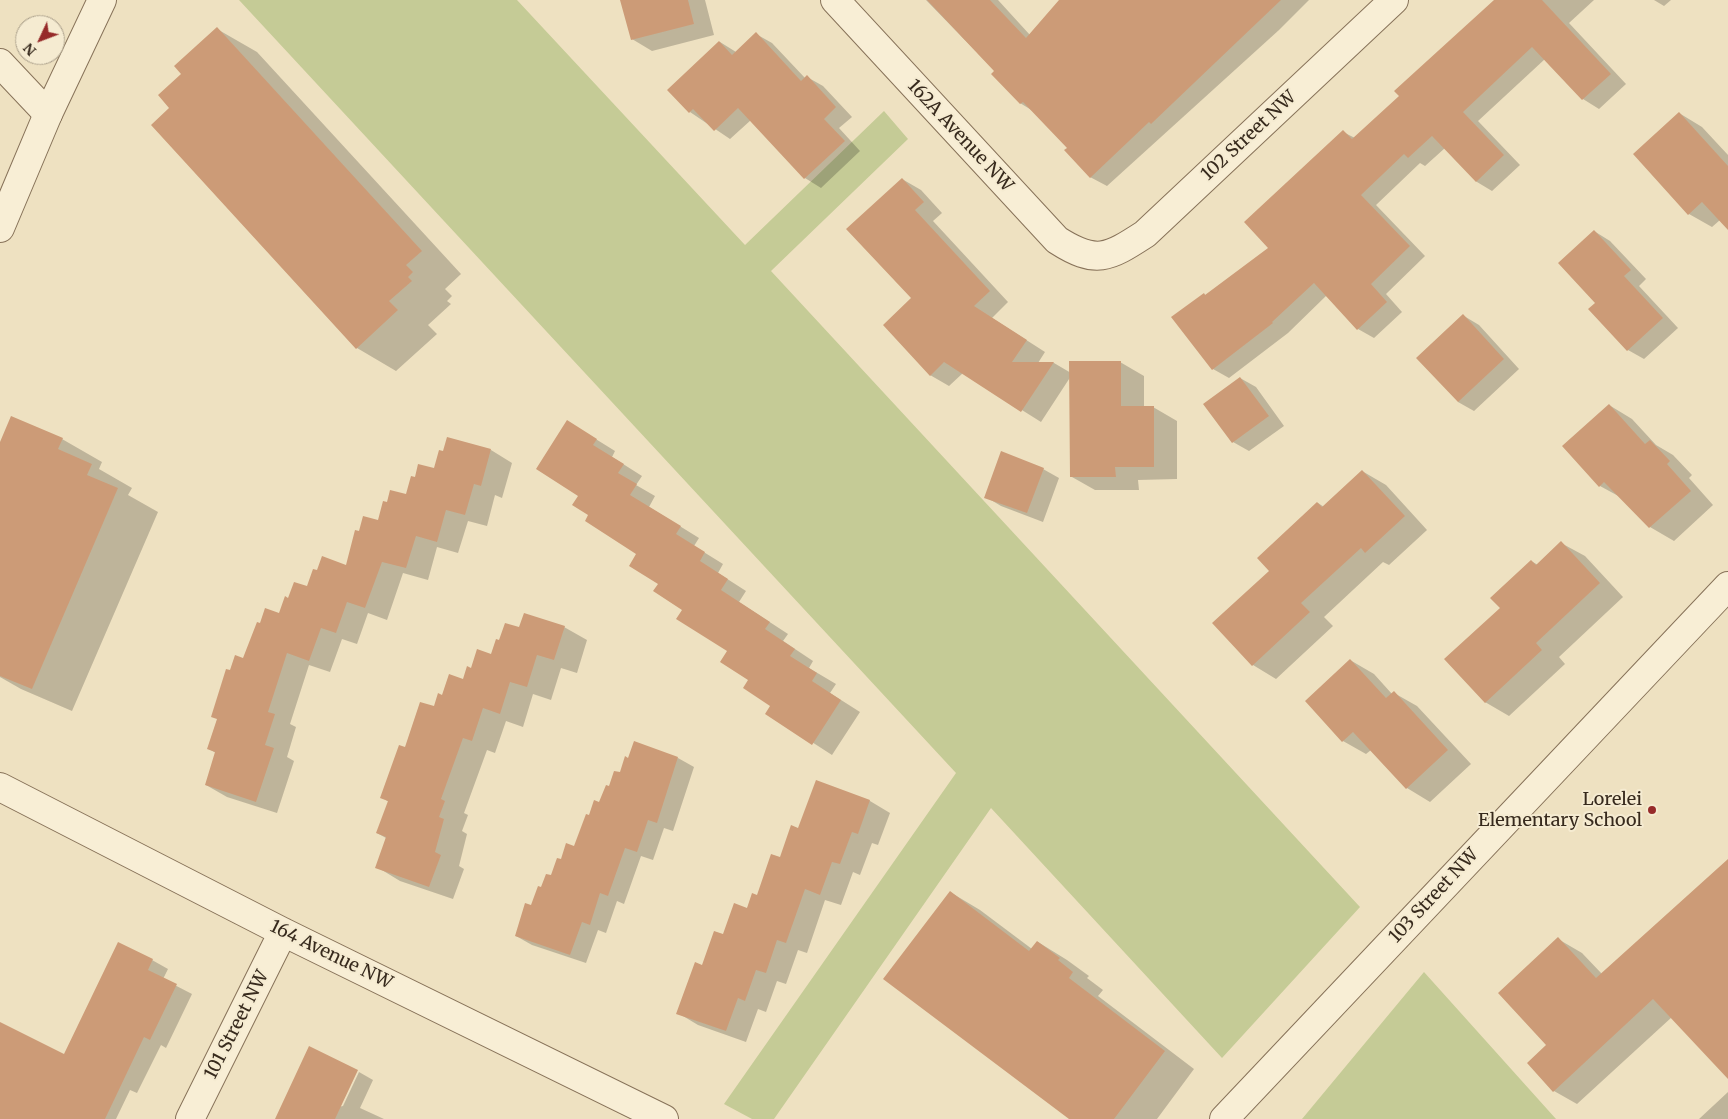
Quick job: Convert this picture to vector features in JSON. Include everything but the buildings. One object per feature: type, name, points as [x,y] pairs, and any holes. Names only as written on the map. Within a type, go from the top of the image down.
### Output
[{"type":"street","points":[[0,228],[48,114],[102,0]]},
{"type":"street","name":"162A Avenue NW","points":[[835,0],[1057,240],[1076,252],[1095,257]]},
{"type":"street","name":"102 Street NW","points":[[1095,257],[1120,250],[1145,234],[1394,0]]},
{"type":"street","points":[[0,62],[48,114]]},
{"type":"street","name":"103 Street NW","points":[[1224,1119],[1728,586]]},
{"type":"street","name":"164 Avenue NW","points":[[0,787],[283,932],[664,1119]]},
{"type":"street","name":"101 Street NW","points":[[190,1119],[283,932]]},
{"type":"green space","points":[[239,0],[517,0],[745,245],[884,111],[908,139],[771,271],[1360,907],[1222,1058],[991,808],[774,1119],[752,1119],[724,1104],[956,773]]},
{"type":"green space","points":[[1424,972],[1556,1119],[1302,1119]]},
{"type":"place","name":"Lorelei Elementary School","points":[[1652,810]]}]
